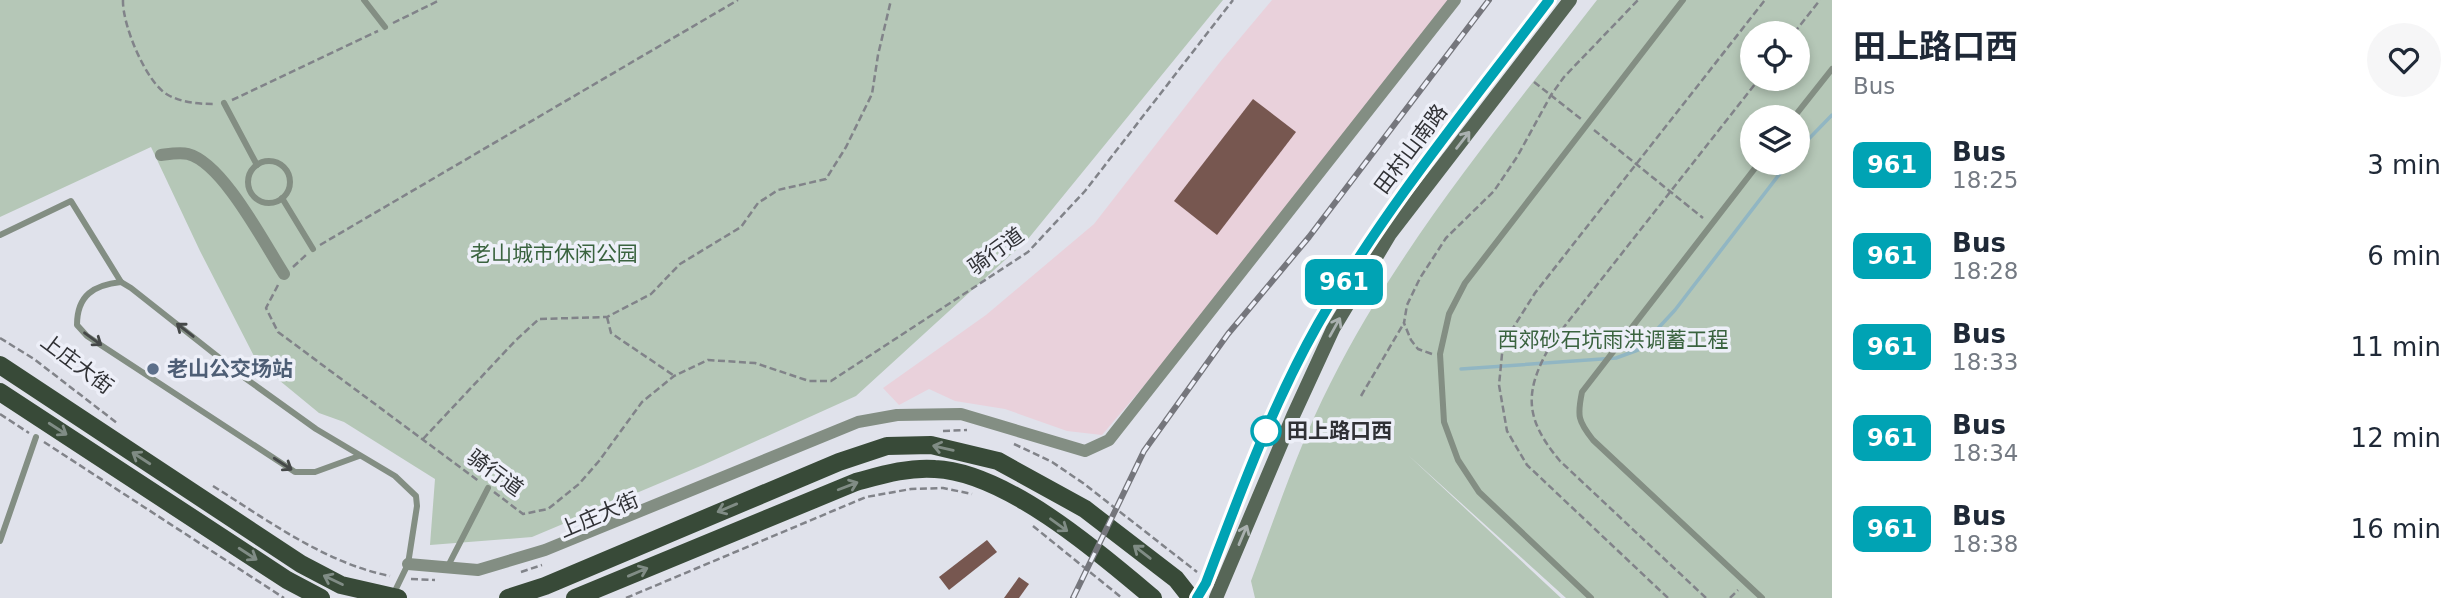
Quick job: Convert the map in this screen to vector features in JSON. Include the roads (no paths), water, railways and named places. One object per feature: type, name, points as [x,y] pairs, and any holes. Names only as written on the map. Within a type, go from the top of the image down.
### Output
[{"type":"main road","name":"田村山南路","points":[[1197,598],[1206,583],[1266,431],[1317,327],[1392,208],[1549,0]]},
{"type":"main road","name":"田村山南路","points":[[1216,598],[1333,329],[1390,234],[1570,0]]},
{"type":"main road","name":"上庄大街","points":[[0,365],[301,564],[341,585],[394,598]]},
{"type":"main road","points":[[0,392],[287,580],[321,598]]},
{"type":"main road","points":[[508,598],[545,586],[839,462],[887,446],[931,445],[998,461],[1085,509],[1176,579],[1191,598]]},
{"type":"main road","points":[[575,598],[856,482],[894,472],[935,469],[984,480],[1028,503],[1153,598]]},
{"type":"street","points":[[408,564],[478,570],[545,550],[858,422],[897,415],[961,414],[1085,451],[1109,440],[1455,0]]},
{"type":"street","points":[[161,155],[188,154],[213,167],[284,274]]},
{"type":"lane","points":[[363,0],[385,27]]},
{"type":"lane","points":[[1591,598],[1479,492],[1458,460],[1444,422],[1440,354],[1449,314],[1465,283],[1683,0]]},
{"type":"lane","points":[[1804,105],[1832,69]]},
{"type":"lane","points":[[223,103],[257,165]]},
{"type":"lane","points":[[270,161],[278,163],[288,172],[289,186],[282,198],[263,202],[253,194],[248,182],[257,165],[270,161]]},
{"type":"lane","points":[[1750,175],[1601,366],[1582,392],[1579,407],[1581,424],[1593,440],[1762,598]]},
{"type":"lane","points":[[282,198],[313,249]]},
{"type":"lane","points":[[0,235],[71,201],[121,282],[316,429],[395,475],[416,496],[418,506],[408,564],[394,598]]},
{"type":"lane","points":[[121,282],[104,284],[85,296],[77,314],[76,325],[87,336],[295,472],[315,472],[359,456]]},
{"type":"lane","points":[[0,541],[36,437]]},
{"type":"lane","points":[[447,568],[488,488]]},
{"type":"waterway","points":[[1810,138],[1832,115]]},
{"type":"waterway","points":[[1461,369],[1616,358],[1638,350],[1675,310],[1779,175]]},
{"type":"railway","points":[[1073,598],[1144,451],[1228,334],[1309,237],[1489,0]]},
{"type":"place","name":"老山公交场站","points":[[153,369]]},
{"type":"place","name":"田上路口西","points":[[1266,431]]},
{"type":"park label","name":"老山城市休闲公园","points":[[554,254]]},
{"type":"park label","name":"西郊砂石坑雨洪调蓄工程","points":[[1613,340]]}]
